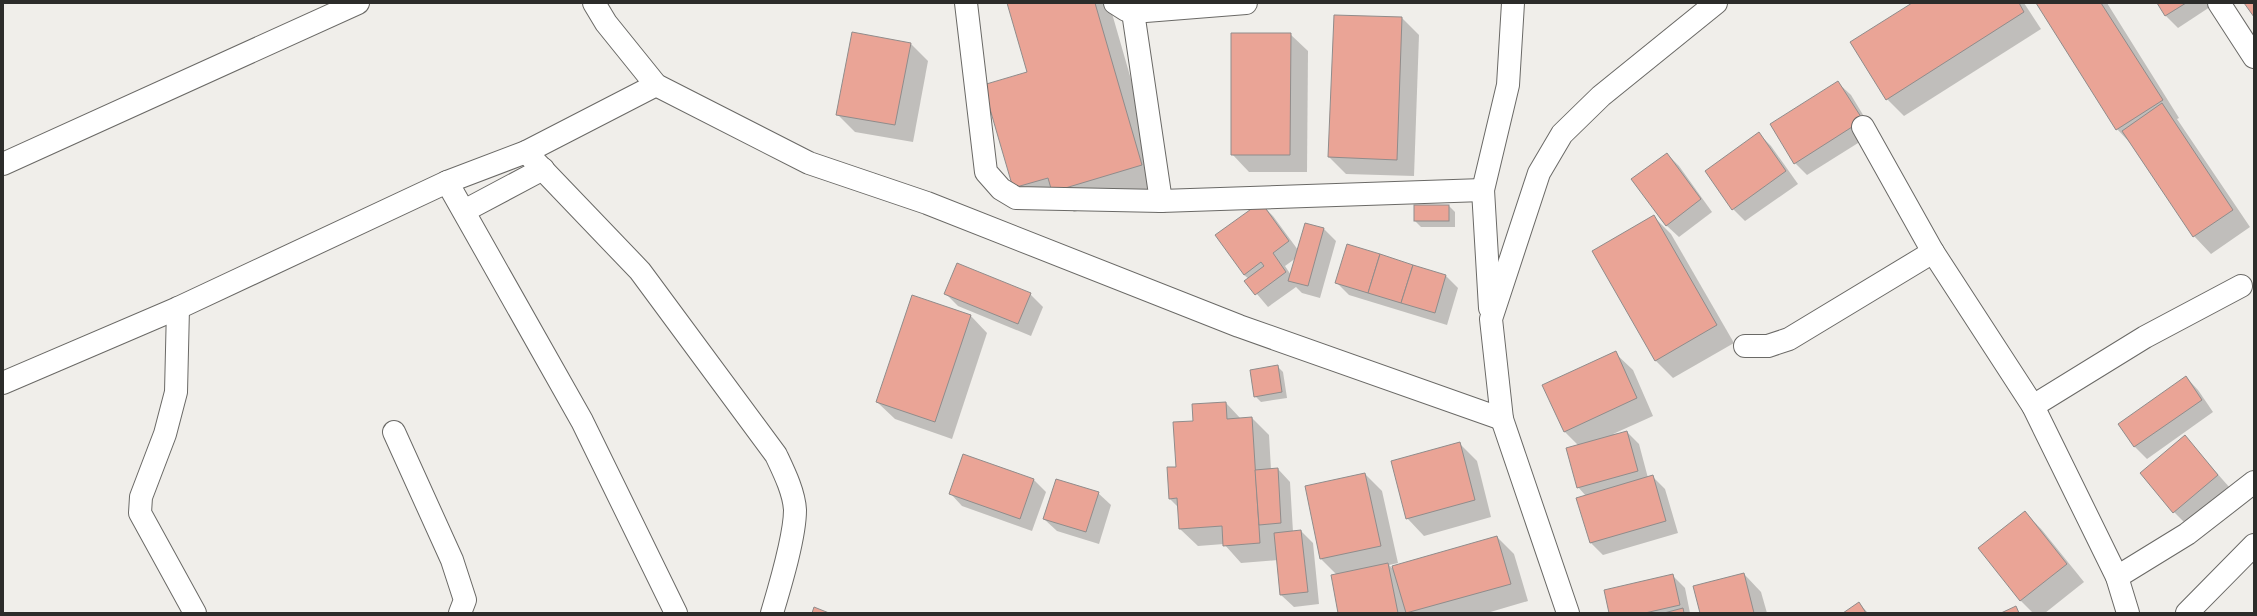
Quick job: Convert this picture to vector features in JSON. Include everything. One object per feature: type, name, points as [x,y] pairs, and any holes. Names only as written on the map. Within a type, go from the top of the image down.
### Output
[{"type":"street","points":[[3,164],[358,3]]},
{"type":"street","points":[[594,3],[606,23],[656,85],[809,163],[927,202],[1239,326],[1502,419]]},
{"type":"street","points":[[966,3],[986,172],[1001,189],[1016,198],[1161,201],[1483,190]]},
{"type":"street","points":[[1161,201],[1124,7],[1246,3]]},
{"type":"street","points":[[1513,3],[1508,85],[1483,190],[1491,319],[1502,419],[1568,613]]},
{"type":"street","points":[[1491,319],[1539,173],[1562,134],[1601,96],[1716,3]]},
{"type":"street","points":[[2219,3],[2254,57]]},
{"type":"street","points":[[3,382],[178,308],[447,182],[526,152],[656,85]]},
{"type":"street","points":[[1863,127],[1933,252],[2033,406],[2117,577],[2128,613]]},
{"type":"street","points":[[526,152],[640,271],[776,455],[787,479],[795,510],[790,541],[772,613]]},
{"type":"street","points":[[464,211],[543,169]]},
{"type":"street","points":[[447,182],[582,421],[676,613]]},
{"type":"street","points":[[1745,346],[1768,346],[1789,339],[1933,252]]},
{"type":"street","points":[[2033,406],[2145,337],[2241,286]]},
{"type":"street","points":[[178,308],[176,392],[165,434],[141,497],[140,513],[195,613]]},
{"type":"street","points":[[394,432],[452,560],[465,600],[460,613]]},
{"type":"street","points":[[2117,577],[2186,534],[2254,482]]},
{"type":"street","points":[[2187,613],[2254,545]]},
{"type":"building","points":[[1007,3],[1095,3],[1142,165],[1052,192],[1048,178],[1013,188],[983,85],[1027,72]]},
{"type":"building","points":[[1912,3],[2019,3],[2024,12],[1886,100],[1850,42]]},
{"type":"building","points":[[2036,3],[2101,3],[2163,100],[2116,130]]},
{"type":"building","points":[[2157,3],[2186,3],[2165,16]]},
{"type":"building","points":[[2244,3],[2254,3],[2254,17]]},
{"type":"building","points":[[1334,15],[1402,17],[1397,160],[1328,157]]},
{"type":"building","points":[[852,32],[911,43],[895,125],[836,115]]},
{"type":"building","points":[[1231,33],[1291,33],[1290,155],[1231,155]]},
{"type":"building","points":[[1838,81],[1863,120],[1794,164],[1770,124]]},
{"type":"building","points":[[2162,103],[2233,210],[2193,237],[2122,131]]},
{"type":"building","points":[[1759,132],[1786,171],[1732,210],[1705,171]]},
{"type":"building","points":[[1667,153],[1701,199],[1666,226],[1631,179]]},
{"type":"building","points":[[1261,202],[1289,241],[1273,253],[1286,272],[1255,295],[1244,281],[1264,266],[1261,262],[1244,275],[1215,235]]},
{"type":"building","points":[[1414,205],[1449,205],[1449,221],[1414,221]]},
{"type":"building","points":[[1654,215],[1717,325],[1655,361],[1592,251]]},
{"type":"building","points":[[1305,223],[1324,228],[1308,286],[1288,281]]},
{"type":"building","points":[[1347,244],[1380,254],[1368,293],[1335,283]]},
{"type":"building","points":[[1380,254],[1413,265],[1401,303],[1368,293]]},
{"type":"building","points":[[957,263],[1031,293],[1018,324],[944,294]]},
{"type":"building","points":[[1413,265],[1446,275],[1435,313],[1401,303]]},
{"type":"building","points":[[912,295],[971,315],[935,422],[876,402]]},
{"type":"building","points":[[1616,351],[1637,398],[1564,432],[1542,385]]},
{"type":"building","points":[[1278,365],[1282,392],[1254,397],[1250,370]]},
{"type":"building","points":[[2186,376],[2202,400],[2134,447],[2118,424]]},
{"type":"building","points":[[1226,402],[1227,419],[1252,417],[1260,543],[1223,546],[1222,526],[1179,529],[1177,498],[1169,499],[1167,467],[1176,467],[1173,422],[1193,421],[1192,404]]},
{"type":"building","points":[[1627,431],[1638,471],[1577,488],[1566,448]]},
{"type":"building","points":[[2185,435],[2218,475],[2173,513],[2140,473]]},
{"type":"building","points":[[1460,442],[1475,500],[1406,519],[1391,461]]},
{"type":"building","points":[[963,454],[1034,479],[1020,519],[949,494]]},
{"type":"building","points":[[1278,468],[1281,523],[1259,525],[1255,470]]},
{"type":"building","points":[[1365,473],[1381,546],[1320,559],[1305,486]]},
{"type":"building","points":[[1653,475],[1666,521],[1590,543],[1576,498]]},
{"type":"building","points":[[1056,479],[1099,492],[1086,532],[1043,519]]},
{"type":"building","points":[[2025,511],[2067,564],[2020,601],[1978,548]]},
{"type":"building","points":[[1301,530],[1308,592],[1280,595],[1274,533]]},
{"type":"building","points":[[1497,536],[1511,584],[1406,613],[1392,566]]},
{"type":"building","points":[[1388,563],[1398,613],[1338,613],[1331,575]]},
{"type":"building","points":[[1744,573],[1754,613],[1700,613],[1693,586]]},
{"type":"building","points":[[1673,574],[1680,605],[1645,613],[1609,613],[1604,590]]},
{"type":"building","points":[[1859,602],[1866,613],[1843,613]]},
{"type":"building","points":[[2016,606],[2019,613],[2001,613]]},
{"type":"building","points":[[814,607],[829,613],[812,613]]},
{"type":"building","points":[[1683,608],[1684,613],[1664,613]]}]
